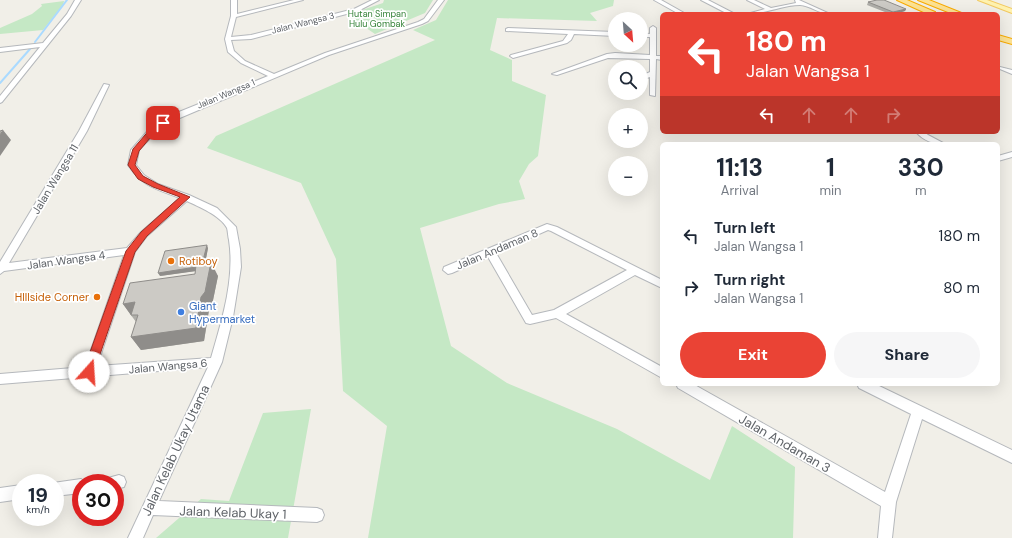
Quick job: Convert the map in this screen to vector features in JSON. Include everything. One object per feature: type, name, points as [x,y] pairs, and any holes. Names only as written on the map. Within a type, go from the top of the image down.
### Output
[{"type":"highway","points":[[901,0],[932,12]]},
{"type":"highway","points":[[912,0],[944,12]]},
{"type":"highway","points":[[922,0],[955,12]]},
{"type":"highway","points":[[1000,29],[1012,33]]},
{"type":"highway","points":[[1000,33],[1012,37]]},
{"type":"highway","points":[[1000,38],[1012,42]]},
{"type":"main road","points":[[981,0],[1012,11]]},
{"type":"street","points":[[0,101],[68,15],[78,0]]},
{"type":"street","points":[[234,0],[234,16],[228,39],[231,52],[243,62],[272,75]]},
{"type":"street","points":[[234,16],[300,0]]},
{"type":"street","name":"Jalan Wangsa 3","points":[[228,39],[251,37],[356,10],[376,0]]},
{"type":"street","name":"Jalan Wangsa 1","points":[[216,362],[228,317],[236,267],[234,238],[231,227],[214,210],[186,197],[155,186],[141,177],[132,165],[135,150],[154,129],[172,118],[272,75],[353,44],[420,23],[429,16],[441,0]]},
{"type":"street","points":[[657,0],[678,12]]},
{"type":"street","points":[[704,0],[728,12]]},
{"type":"street","points":[[750,0],[771,10]]},
{"type":"street","points":[[796,0],[821,6]]},
{"type":"street","points":[[760,12],[805,1],[824,12]]},
{"type":"street","points":[[653,28],[653,95]]},
{"type":"street","points":[[508,30],[608,34]]},
{"type":"street","points":[[513,56],[569,40],[572,32]]},
{"type":"street","points":[[648,36],[653,36]]},
{"type":"street","points":[[0,50],[44,45]]},
{"type":"street","points":[[555,74],[607,56],[615,55],[660,58]]},
{"type":"street","points":[[1002,68],[1012,72]]},
{"type":"street","points":[[648,75],[653,73]]},
{"type":"street","name":"Jalan Wangsa 11","points":[[1,269],[83,131],[106,85]]},
{"type":"street","points":[[922,134],[936,142]]},
{"type":"street","points":[[1000,158],[1012,154]]},
{"type":"street","points":[[89,372],[130,251],[144,234],[186,197]]},
{"type":"street","name":"Jalan Andaman 8","points":[[448,270],[547,227],[554,229],[634,271]]},
{"type":"street","name":"Jalan Wangsa 4","points":[[1,269],[130,251]]},
{"type":"street","points":[[490,252],[530,320],[557,314],[634,271],[660,283]]},
{"type":"street","points":[[557,314],[660,372]]},
{"type":"street","name":"Jalan Wangsa 6","points":[[0,380],[216,362]]},
{"type":"street","name":"Jalan Kelab Ukay Utama","points":[[135,538],[216,362]]},
{"type":"street","name":"Jalan Andaman 3","points":[[686,386],[889,502]]},
{"type":"street","points":[[867,386],[1012,457]]},
{"type":"street","points":[[885,538],[889,502],[918,411]]},
{"type":"street","points":[[0,494],[12,493]]},
{"type":"street","name":"Jalan Kelab Ukay 1","points":[[149,508],[317,515]]},
{"type":"green space","name":"Hutan Simpan Hulu Gombak","points":[[384,0],[433,0],[425,13],[375,34],[347,15],[383,3]]},
{"type":"green space","points":[[448,0],[614,0],[613,6],[590,13],[597,21],[497,18],[490,50],[512,60],[512,81],[546,95],[538,156],[529,164],[519,181],[525,199],[499,204],[420,228],[451,346],[507,383],[617,429],[710,480],[732,426],[795,467],[793,538],[368,538],[387,426],[343,391],[336,259],[301,183],[207,148],[216,136],[435,40],[413,30],[436,20]]},
{"type":"green space","points":[[64,1],[63,5],[43,30],[0,34],[0,28],[32,14],[42,6],[41,4]]},
{"type":"green space","points":[[311,409],[288,538],[156,538],[201,499],[229,501],[263,413]]},
{"type":"building","points":[[884,0],[906,9],[893,12],[868,2]]},
{"type":"building","points":[[207,245],[202,264],[196,265],[196,267],[158,273],[165,251]]},
{"type":"building","points":[[211,262],[205,292],[201,297],[196,328],[131,337],[138,315],[131,315],[135,302],[123,304],[130,283],[195,274],[196,265]]},
{"type":"waterway","points":[[35,42],[67,0]]},
{"type":"waterway","points":[[0,83],[30,49]]},
{"type":"place","name":"Rotiboy","points":[[171,261]]},
{"type":"place","name":"HIllside Corner","points":[[97,297]]},
{"type":"place","name":"Giant Hypermarket","points":[[181,312]]},
{"type":"route","points":[[89,372],[130,251],[144,234],[186,197],[155,186],[141,177],[132,165],[135,150],[154,129],[163,123]]}]
